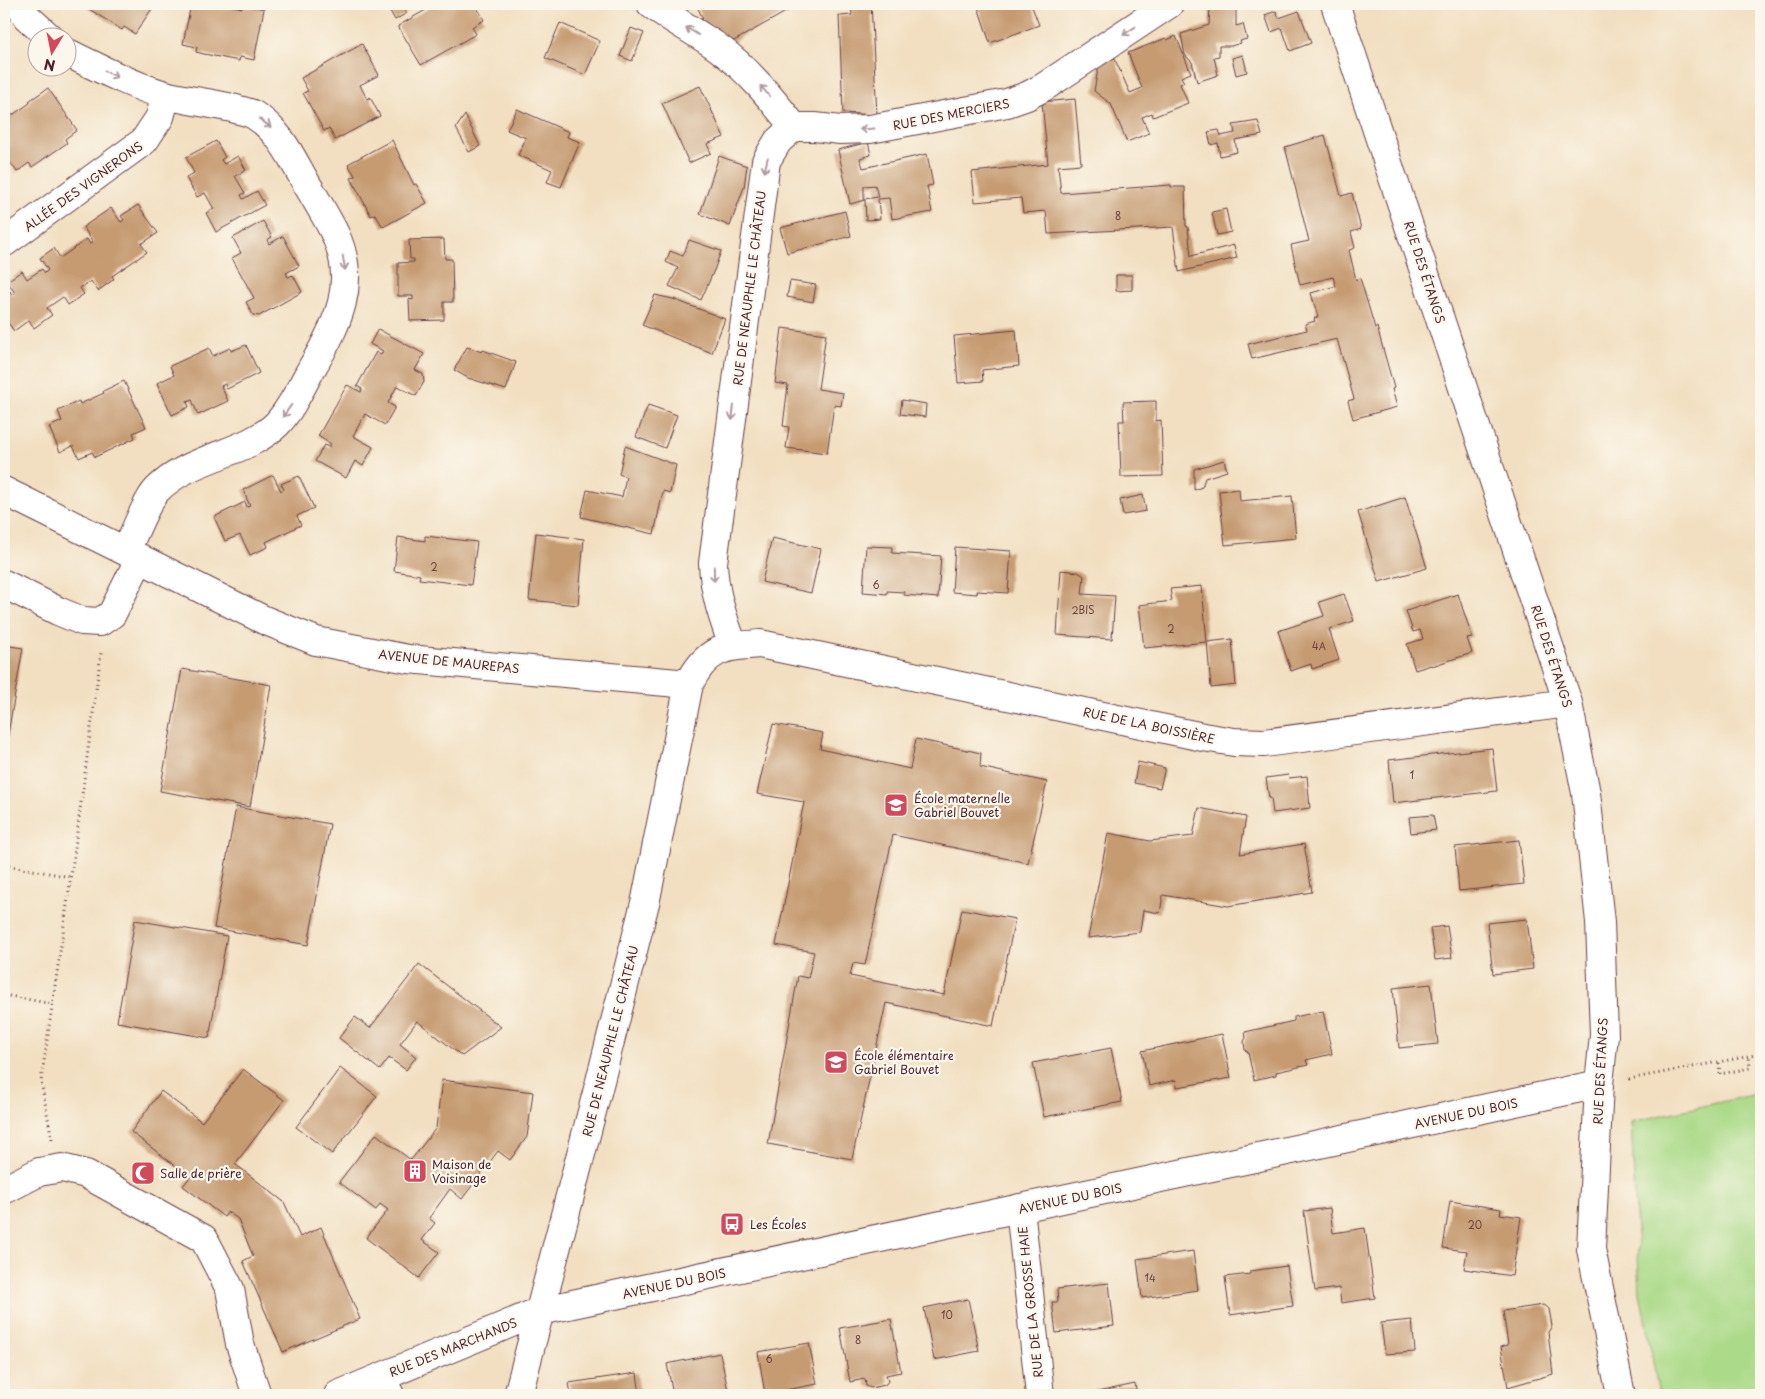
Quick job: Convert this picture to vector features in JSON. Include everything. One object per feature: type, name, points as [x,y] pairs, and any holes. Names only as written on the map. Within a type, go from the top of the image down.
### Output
[{"type":"street","points":[[18,4],[27,17],[39,28]]},
{"type":"street","points":[[651,4],[732,59],[765,90],[794,127]]},
{"type":"street","name":"RUE DES MERCIERS","points":[[794,127],[870,130],[1008,104],[1044,87],[1170,4]]},
{"type":"street","name":"RUE DES ÉTANGS","points":[[1336,4],[1568,703],[1586,793],[1600,922],[1604,1035],[1599,1084],[1591,1249],[1621,1395]]},
{"type":"street","points":[[4,584],[58,611],[82,620],[100,622],[112,614],[156,491],[186,468],[261,436],[276,425],[286,413],[328,339],[338,317],[345,288],[346,273],[335,234],[284,145],[271,127],[252,114],[166,95],[115,76],[78,58]]},
{"type":"street","name":"ALLÉE DES VIGNERONS","points":[[4,243],[144,141],[160,117],[166,95]]},
{"type":"street","name":"RUE DE NEAUPHLE LE CHÂTEAU","points":[[733,646],[717,598],[714,582],[714,563],[766,161],[778,142],[794,127]]},
{"type":"street","name":"AVENUE DE MAUREPAS","points":[[4,491],[264,620],[316,640],[356,650],[408,659],[689,684]]},
{"type":"street","name":"RUE DE LA BOISSIÈRE","points":[[733,646],[760,644],[1234,742],[1264,743],[1568,703]]},
{"type":"street","points":[[689,684],[698,667],[715,652],[733,646]]},
{"type":"street","name":"RUE DE NEAUPHLE LE CHÂTEAU","points":[[518,1395],[646,899],[689,684]]},
{"type":"street","name":"AVENUE DU BOIS","points":[[540,1311],[1599,1084]]},
{"type":"street","points":[[4,1190],[39,1172],[62,1168],[86,1174],[204,1239],[230,1289],[240,1344],[257,1395]]},
{"type":"street","name":"RUE DE LA GROSSE HAIE","points":[[1020,1208],[1040,1395]]},
{"type":"street","name":"RUE DES MARCHANDS","points":[[338,1395],[390,1385],[540,1311]]},
{"type":"path","points":[[86,1174],[53,1142],[42,1082],[102,659],[100,622]]},
{"type":"path","points":[[4,865],[71,876]]},
{"type":"path","points":[[4,995],[53,1004]]},
{"type":"path","points":[[1599,1084],[1761,1054]]},
{"type":"path","points":[[1719,1063],[1720,1074],[1750,1068],[1749,1057]]},
{"type":"green space","points":[[1761,1093],[1761,1395],[1659,1395],[1640,1292],[1631,1122]]},
{"type":"building","points":[[87,4],[155,4],[135,34],[124,27],[122,30],[86,7]]},
{"type":"building","points":[[191,4],[224,4],[242,8],[242,5],[264,9],[254,60],[240,57],[239,61],[204,54],[196,52],[197,47],[183,44]]},
{"type":"building","points":[[386,4],[401,4],[407,13],[395,20]]},
{"type":"building","points":[[436,4],[475,4],[484,20],[472,27],[476,34],[421,65],[398,26]]},
{"type":"building","points":[[696,4],[800,4],[734,41],[701,19],[703,19]]},
{"type":"building","points":[[871,4],[877,115],[843,113],[839,16],[852,15],[851,5]]},
{"type":"building","points":[[977,4],[1031,4],[1039,25],[990,43]]},
{"type":"building","points":[[1210,4],[1224,5],[1224,9],[1236,8],[1236,26],[1243,24],[1247,39],[1231,46],[1219,46],[1219,56],[1214,57],[1218,75],[1197,82],[1192,62],[1185,55],[1181,34],[1209,25]]},
{"type":"building","points":[[1276,11],[1279,18],[1299,11],[1311,43],[1290,51],[1282,28],[1271,32],[1265,15]]},
{"type":"building","points":[[560,23],[600,41],[585,75],[545,58]]},
{"type":"building","points":[[631,28],[644,33],[632,61],[620,56]]},
{"type":"building","points":[[1176,36],[1191,73],[1181,77],[1184,82],[1180,84],[1188,103],[1153,117],[1152,113],[1142,117],[1149,133],[1127,142],[1111,104],[1094,91],[1099,64],[1113,55],[1130,93],[1142,88],[1128,53]]},
{"type":"building","points":[[362,44],[379,75],[360,85],[367,99],[370,97],[380,116],[335,140],[329,128],[324,131],[303,93],[308,91],[301,78]]},
{"type":"building","points":[[1243,55],[1247,72],[1236,75],[1232,58]]},
{"type":"building","points":[[700,86],[724,137],[707,144],[711,153],[689,163],[662,103]]},
{"type":"building","points":[[48,88],[77,130],[65,139],[67,143],[32,167],[29,163],[17,172],[4,153],[4,118],[7,116],[8,118],[30,103],[29,101]]},
{"type":"building","points":[[1075,99],[1081,164],[1058,166],[1061,193],[1171,185],[1171,187],[1185,187],[1186,226],[1188,227],[1191,256],[1234,245],[1237,258],[1179,272],[1173,227],[1048,234],[1046,211],[1023,213],[1021,198],[975,202],[972,172],[1048,164],[1042,102]]},
{"type":"building","points":[[517,109],[569,132],[567,137],[580,142],[561,187],[547,182],[552,170],[518,155],[526,138],[507,130]]},
{"type":"building","points":[[465,115],[480,146],[469,152],[456,128]]},
{"type":"building","points":[[1258,121],[1262,135],[1235,140],[1237,152],[1220,156],[1218,143],[1211,145],[1208,132],[1219,130],[1221,136],[1235,133],[1233,125]]},
{"type":"building","points":[[1325,135],[1341,196],[1352,193],[1361,229],[1351,232],[1355,248],[1349,250],[1356,280],[1360,278],[1375,328],[1377,327],[1394,388],[1392,389],[1397,407],[1353,419],[1348,401],[1354,399],[1337,339],[1252,359],[1248,344],[1307,330],[1305,324],[1315,321],[1314,318],[1318,317],[1311,293],[1336,286],[1333,277],[1300,285],[1291,245],[1309,241],[1285,147]]},
{"type":"building","points":[[392,140],[414,185],[416,184],[427,203],[383,227],[375,214],[371,216],[351,178],[355,176],[348,164]]},
{"type":"building","points":[[216,141],[225,157],[221,160],[224,164],[238,156],[246,170],[235,176],[245,193],[241,195],[243,199],[257,191],[265,205],[216,232],[206,213],[214,209],[205,193],[197,197],[186,178],[194,173],[186,157]]},
{"type":"building","points":[[868,142],[871,155],[860,158],[863,168],[927,154],[933,185],[927,186],[932,212],[892,219],[889,198],[878,199],[880,219],[866,220],[865,200],[850,204],[838,150]],"holes":[[[875,185],[878,197],[864,199],[864,186]]]},
{"type":"building","points":[[719,156],[747,166],[744,187],[730,226],[700,214]]},
{"type":"building","points":[[138,205],[158,233],[141,244],[147,252],[112,276],[114,279],[98,291],[91,281],[80,288],[84,294],[68,305],[63,297],[47,308],[52,315],[34,328],[29,320],[14,331],[4,317],[4,296],[10,291],[12,295],[15,293],[7,281],[22,271],[27,279],[42,269],[45,273],[48,270],[40,258],[54,248],[60,258],[87,239],[90,244],[93,242],[83,227],[111,208],[121,222],[124,220],[121,216]]},
{"type":"building","points":[[1226,209],[1231,232],[1217,235],[1212,212]]},
{"type":"building","points":[[845,211],[851,236],[787,253],[780,228]]},
{"type":"building","points":[[263,221],[272,237],[267,240],[269,244],[283,236],[299,266],[286,273],[288,277],[293,275],[302,292],[259,316],[253,315],[246,302],[254,298],[232,258],[241,253],[233,238]]},
{"type":"building","points":[[444,239],[445,259],[452,259],[453,302],[444,302],[444,320],[410,321],[409,299],[413,300],[413,296],[398,296],[398,263],[414,262],[414,259],[410,259],[409,240]]},
{"type":"building","points":[[689,240],[721,251],[701,300],[669,286],[678,268],[666,262],[670,251],[683,256]]},
{"type":"building","points":[[1116,275],[1132,275],[1132,290],[1116,291]]},
{"type":"building","points":[[790,281],[816,285],[813,302],[787,297]]},
{"type":"building","points":[[655,295],[673,299],[725,319],[712,353],[642,325]]},
{"type":"building","points":[[782,328],[826,334],[818,389],[843,393],[841,406],[834,405],[827,453],[786,448],[789,427],[783,426],[788,385],[775,383]]},
{"type":"building","points":[[378,329],[424,354],[415,370],[423,374],[424,382],[416,396],[397,386],[388,403],[395,407],[385,425],[365,414],[353,436],[373,447],[363,466],[355,461],[346,478],[315,461],[324,445],[329,447],[331,444],[318,436],[347,385],[361,392],[362,389],[357,386],[376,352],[381,355],[383,351],[370,344]]},
{"type":"building","points":[[1016,330],[1019,366],[982,370],[983,381],[958,383],[954,336]]},
{"type":"building","points":[[246,345],[259,373],[227,389],[225,384],[221,386],[228,401],[198,415],[192,400],[187,402],[189,407],[172,415],[157,383],[174,375],[170,366],[209,348],[213,356],[230,348],[231,351]]},
{"type":"building","points":[[467,347],[482,352],[483,350],[516,362],[506,390],[468,378],[454,370]]},
{"type":"building","points":[[124,381],[146,427],[133,433],[135,438],[95,457],[92,452],[79,458],[73,446],[60,452],[49,427],[62,421],[58,411],[79,401],[80,404]]},
{"type":"building","points":[[902,400],[926,404],[925,417],[900,414]]},
{"type":"building","points":[[1156,401],[1156,421],[1161,420],[1163,476],[1121,477],[1119,421],[1124,421],[1123,402]]},
{"type":"building","points":[[648,405],[677,415],[665,448],[636,437]]},
{"type":"building","points":[[625,446],[676,465],[670,493],[663,491],[654,534],[581,517],[587,490],[622,497],[626,477],[619,474]]},
{"type":"building","points":[[1224,460],[1227,471],[1205,478],[1202,487],[1194,490],[1194,469]]},
{"type":"building","points":[[273,475],[281,491],[284,489],[281,484],[299,476],[314,508],[297,516],[301,525],[266,542],[268,547],[250,555],[240,535],[225,541],[214,517],[245,502],[247,507],[250,506],[243,490]]},
{"type":"building","points":[[1239,489],[1240,501],[1292,496],[1296,538],[1225,545],[1219,491]]},
{"type":"building","points":[[1143,495],[1146,511],[1123,515],[1120,500]]},
{"type":"building","points":[[1405,497],[1427,568],[1379,582],[1358,512]]},
{"type":"building","points":[[536,533],[584,539],[578,605],[529,600]]},
{"type":"building","points":[[425,536],[477,542],[471,585],[419,579],[420,575],[394,571],[398,537],[425,541]]},
{"type":"building","points":[[772,538],[821,549],[811,593],[762,582]]},
{"type":"building","points":[[866,546],[892,547],[892,553],[941,556],[938,598],[904,595],[904,592],[887,591],[887,594],[863,592]]},
{"type":"building","points":[[955,547],[1011,551],[1008,593],[977,591],[977,594],[952,592]]},
{"type":"building","points":[[1061,570],[1078,572],[1084,576],[1082,594],[1115,596],[1112,639],[1057,635]]},
{"type":"building","points":[[1202,586],[1207,642],[1144,648],[1139,605],[1172,601],[1170,589]]},
{"type":"building","points":[[1344,594],[1354,621],[1329,629],[1339,660],[1312,669],[1311,664],[1291,671],[1278,631],[1324,616],[1319,602]]},
{"type":"building","points":[[1458,594],[1472,637],[1467,638],[1472,653],[1415,670],[1407,644],[1423,639],[1420,630],[1413,632],[1406,611]]},
{"type":"building","points":[[1232,639],[1236,685],[1211,688],[1207,642]]},
{"type":"building","points":[[4,645],[23,648],[5,751],[4,751]]},
{"type":"building","points":[[182,669],[271,685],[250,807],[160,791]]},
{"type":"building","points":[[773,724],[823,733],[820,749],[910,769],[916,739],[981,753],[980,767],[1047,782],[1028,863],[893,835],[865,965],[853,963],[850,976],[944,995],[962,909],[1015,919],[993,1026],[886,1003],[852,1159],[768,1144],[798,976],[808,978],[814,952],[776,945],[804,802],[757,794]]},
{"type":"building","points":[[1492,748],[1497,791],[1393,803],[1389,760]]},
{"type":"building","points":[[1138,762],[1165,768],[1160,788],[1134,783]]},
{"type":"building","points":[[1288,775],[1289,778],[1307,776],[1310,808],[1273,813],[1266,778]]},
{"type":"building","points":[[236,807],[330,824],[308,945],[214,928]]},
{"type":"building","points":[[1199,808],[1246,817],[1240,854],[1304,844],[1312,892],[1228,906],[1163,895],[1160,913],[1143,910],[1140,932],[1088,938],[1108,833],[1150,841],[1193,836]]},
{"type":"building","points":[[1433,815],[1436,830],[1411,833],[1409,817]]},
{"type":"building","points":[[1519,840],[1524,884],[1459,891],[1455,847]]},
{"type":"building","points":[[1527,919],[1533,969],[1493,974],[1487,923]]},
{"type":"building","points":[[135,920],[227,936],[209,1038],[117,1022]]},
{"type":"building","points":[[1447,926],[1452,958],[1435,960],[1430,928]]},
{"type":"building","points":[[419,964],[501,1027],[462,1056],[417,1021],[400,1044],[416,1057],[406,1070],[389,1058],[380,1070],[339,1038],[355,1017],[370,1028]]},
{"type":"building","points":[[1431,984],[1438,1044],[1399,1048],[1393,988]]},
{"type":"building","points":[[1323,1011],[1332,1054],[1306,1060],[1308,1065],[1276,1072],[1276,1075],[1254,1080],[1248,1052],[1245,1050],[1245,1032],[1294,1021],[1294,1017]]},
{"type":"building","points":[[1222,1034],[1231,1078],[1177,1087],[1176,1080],[1149,1086],[1142,1051]]},
{"type":"building","points":[[1111,1048],[1122,1102],[1044,1117],[1033,1063]]},
{"type":"building","points":[[340,1068],[377,1096],[332,1154],[296,1127]]},
{"type":"building","points":[[243,1069],[284,1100],[235,1164],[284,1202],[300,1237],[321,1227],[360,1319],[283,1352],[243,1261],[253,1256],[238,1219],[228,1212],[224,1217],[183,1186],[190,1177],[131,1132],[161,1091],[202,1122]]},
{"type":"building","name":"Maison de Voisinage","points":[[442,1080],[533,1092],[527,1137],[510,1160],[498,1151],[462,1199],[450,1189],[429,1218],[435,1223],[422,1240],[439,1252],[419,1278],[366,1238],[388,1210],[380,1204],[376,1210],[339,1182],[376,1134],[411,1160],[436,1128]]},
{"type":"building","points":[[1450,1201],[1501,1209],[1500,1214],[1521,1217],[1512,1276],[1464,1269],[1467,1251],[1443,1248]]},
{"type":"building","points":[[1330,1208],[1333,1233],[1365,1228],[1375,1298],[1341,1303],[1339,1288],[1315,1291],[1304,1211]]},
{"type":"building","points":[[1193,1251],[1198,1290],[1142,1298],[1137,1259]]},
{"type":"building","points":[[1287,1266],[1293,1306],[1230,1315],[1225,1277],[1250,1274],[1250,1271]]},
{"type":"building","points":[[1109,1283],[1114,1326],[1056,1333],[1052,1302],[1058,1302],[1057,1289]]},
{"type":"building","points":[[968,1299],[979,1351],[934,1360],[924,1308]]},
{"type":"building","points":[[1543,1305],[1549,1309],[1552,1326],[1548,1332],[1553,1374],[1508,1387],[1501,1347],[1508,1345],[1503,1311]]},
{"type":"building","points":[[891,1319],[901,1372],[886,1375],[888,1381],[885,1385],[871,1388],[866,1386],[865,1379],[850,1382],[840,1328]]},
{"type":"building","points":[[1412,1320],[1415,1352],[1385,1354],[1381,1323]]},
{"type":"building","points":[[809,1343],[817,1384],[765,1394],[758,1352]]},
{"type":"building","points":[[720,1353],[729,1395],[673,1395],[667,1364]]},
{"type":"building","points":[[637,1373],[640,1395],[571,1395],[569,1383]]},
{"type":"building","points":[[1135,1384],[1137,1395],[1097,1395],[1097,1392]]},
{"type":"place","name":"École maternelle Gabriel Bouvet","points":[[896,805]]},
{"type":"place","name":"École élémentaire Gabriel Bouvet","points":[[836,1062]]},
{"type":"place","name":"Maison de Voisinage","points":[[415,1171]]},
{"type":"place","name":"Salle de prière","points":[[143,1173]]},
{"type":"place","name":"Les Écoles","points":[[732,1224]]}]
